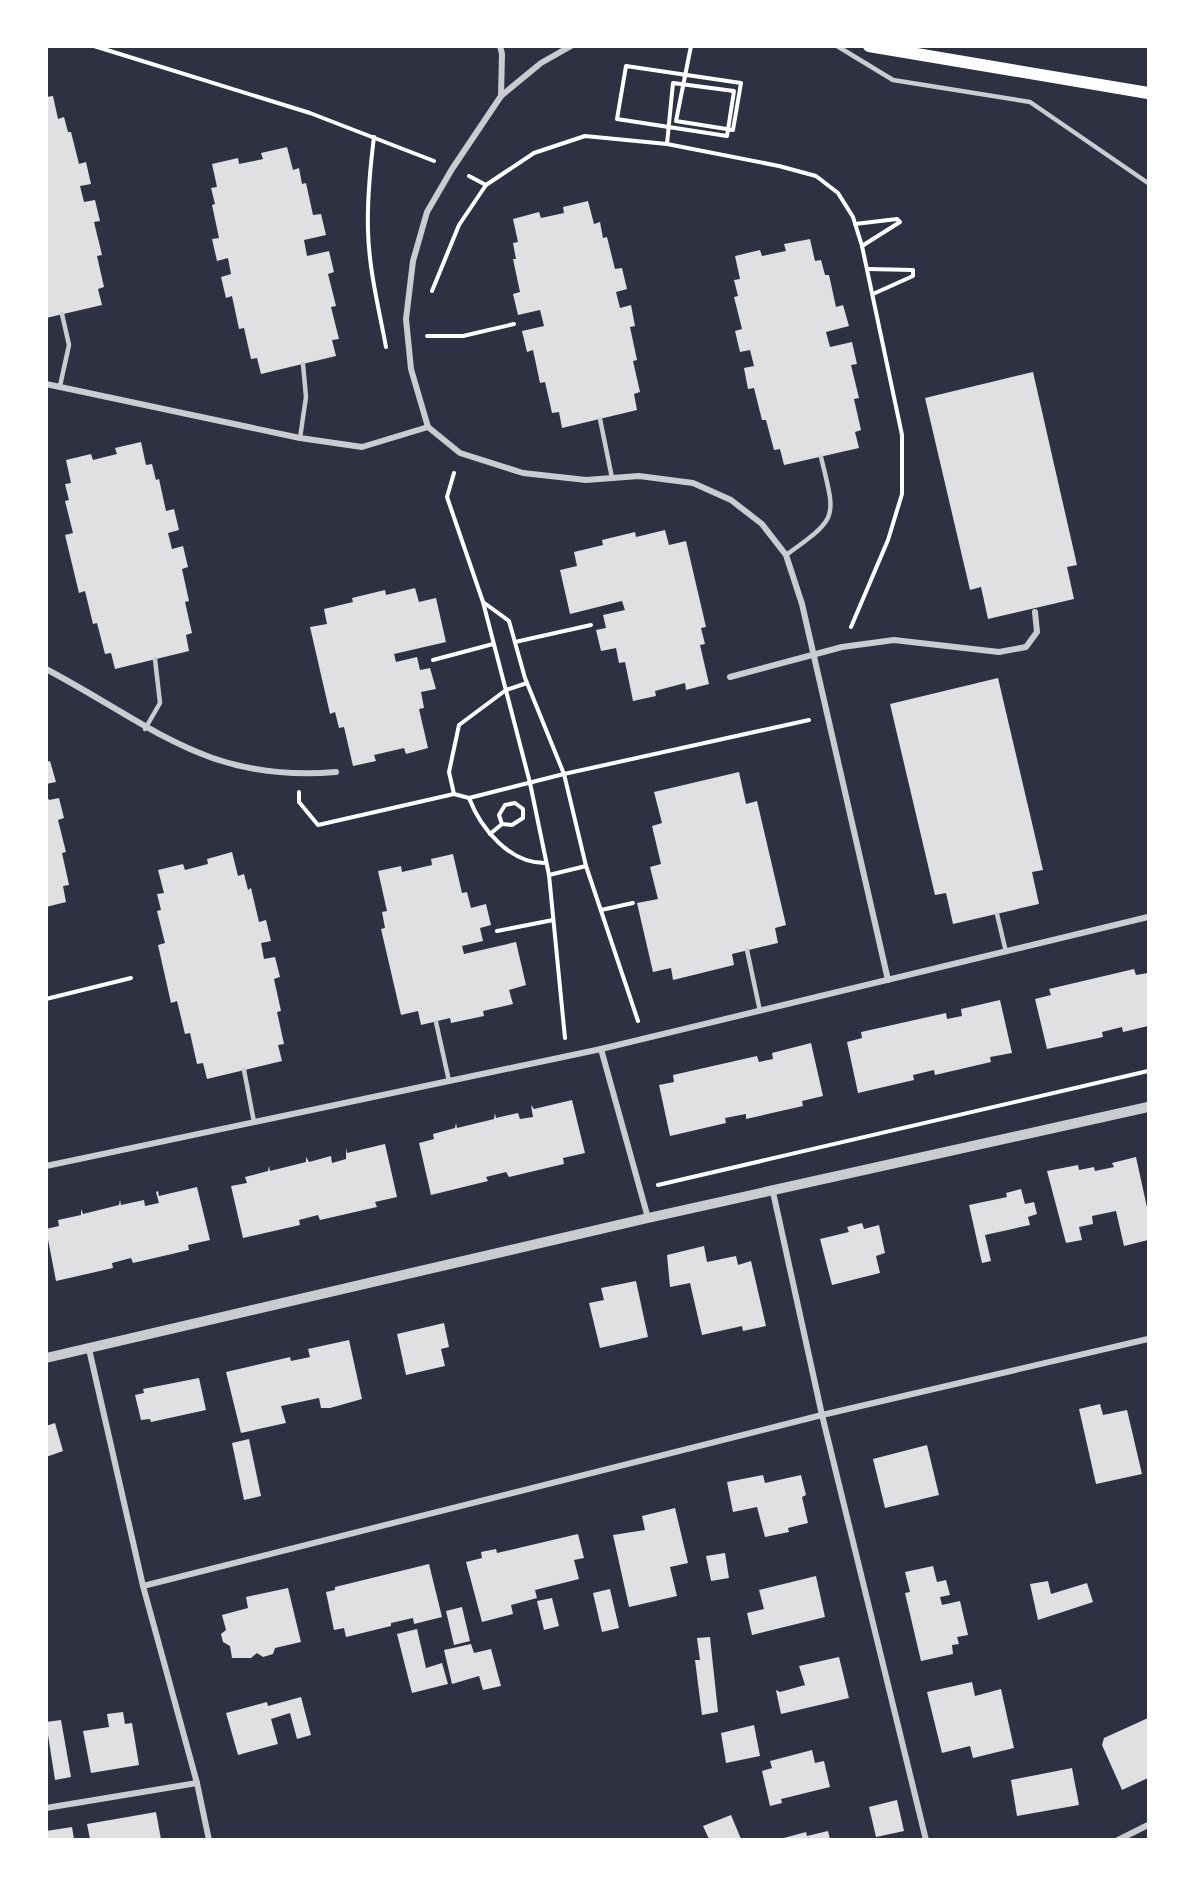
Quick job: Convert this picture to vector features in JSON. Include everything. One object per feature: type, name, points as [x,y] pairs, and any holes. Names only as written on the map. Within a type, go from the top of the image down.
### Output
[{"type":"main road","points":[[869,46],[1149,93]]},
{"type":"street","points":[[500,46],[502,54],[501,96]]},
{"type":"street","points":[[571,46],[541,63],[501,96],[452,169],[427,212],[412,261],[406,319],[411,369],[428,427],[460,453],[524,473],[586,480],[639,476],[693,483],[731,500],[762,524],[786,555],[802,604],[888,980]]},
{"type":"street","points":[[46,384],[300,438],[362,447],[428,427]]},
{"type":"street","points":[[730,677],[842,647],[894,640],[999,652],[1026,647],[1037,632],[1035,612]]},
{"type":"street","points":[[46,669],[98,697],[146,729],[192,753],[243,769],[299,775],[336,772]]},
{"type":"street","points":[[46,1166],[601,1049],[1149,916]]},
{"type":"street","points":[[601,1049],[648,1218]]},
{"type":"street","points":[[46,1358],[648,1218],[1149,1107]]},
{"type":"street","points":[[773,1192],[822,1415],[926,1839]]},
{"type":"street","points":[[143,1586],[822,1415],[1149,1339]]},
{"type":"street","points":[[89,1349],[143,1586],[197,1783],[208,1839]]},
{"type":"street","points":[[46,1808],[197,1783]]},
{"type":"street","points":[[1118,1839],[1149,1826]]},
{"type":"lane","points":[[837,46],[893,80],[1030,102],[1149,183]]},
{"type":"lane","points":[[60,387],[69,345],[62,314]]},
{"type":"lane","points":[[300,438],[306,397],[303,364]]},
{"type":"lane","points":[[600,419],[612,478]]},
{"type":"lane","points":[[786,555],[817,533],[830,517],[832,503],[821,457]]},
{"type":"lane","points":[[146,729],[160,703],[155,659]]},
{"type":"lane","points":[[998,914],[1006,952]]},
{"type":"lane","points":[[747,950],[760,1011]]},
{"type":"lane","points":[[436,1022],[449,1081]]},
{"type":"lane","points":[[244,1070],[254,1122]]},
{"type":"path","points":[[94,46],[300,110],[437,162]]},
{"type":"path","points":[[667,144],[673,82],[734,91],[729,125],[727,136],[617,119],[626,66],[684,75],[695,76],[741,83],[734,130],[722,128],[699,125],[676,121],[685,79],[687,68],[691,46]]},
{"type":"path","points":[[430,303],[443,260],[455,234],[486,186],[534,153],[585,136],[667,144],[779,166],[816,176],[838,193],[855,224],[862,246],[902,435],[902,494],[888,540],[842,647]]},
{"type":"path","points":[[374,137],[369,182],[368,232],[374,287],[387,350]]},
{"type":"path","points":[[467,175],[486,186]]},
{"type":"path","points":[[855,224],[897,219],[900,222],[862,246]]},
{"type":"path","points":[[868,269],[913,270],[913,276],[873,294]]},
{"type":"path","points":[[426,336],[463,336],[514,324]]},
{"type":"path","points":[[426,347],[427,325]]},
{"type":"path","points":[[460,453],[447,497],[483,602],[530,783],[549,875],[567,1056]]},
{"type":"path","points":[[483,602],[508,621],[527,683],[564,774],[586,866],[644,1039]]},
{"type":"path","points":[[514,642],[591,625]]},
{"type":"path","points":[[434,660],[493,644]]},
{"type":"path","points":[[454,794],[449,772],[459,725],[506,690],[527,683]]},
{"type":"path","points":[[299,775],[299,802],[318,825],[454,794],[469,798],[564,774],[828,716]]},
{"type":"path","points":[[469,798],[476,817],[490,834],[530,863],[546,863]]},
{"type":"path","points":[[490,834],[502,824],[512,825],[523,818],[523,809],[515,803],[504,805],[499,815],[502,824]]},
{"type":"path","points":[[549,875],[586,866]]},
{"type":"path","points":[[601,910],[633,903]]},
{"type":"path","points":[[496,931],[553,920]]},
{"type":"path","points":[[46,999],[131,978]]},
{"type":"path","points":[[639,1189],[1149,1071]]},
{"type":"building","points":[[53,96],[58,119],[64,117],[68,132],[71,132],[79,164],[86,162],[91,184],[80,186],[84,202],[95,200],[100,221],[94,222],[102,255],[97,256],[104,287],[98,289],[102,305],[46,318],[46,97]]},
{"type":"building","points":[[287,147],[293,170],[299,168],[302,184],[306,183],[313,215],[321,214],[326,235],[304,240],[307,256],[329,251],[334,272],[328,274],[336,306],[331,307],[339,339],[332,340],[336,356],[261,374],[257,358],[251,359],[244,328],[239,329],[232,296],[226,298],[221,277],[231,274],[228,258],[217,261],[212,239],[219,238],[212,205],[215,204],[211,188],[217,187],[212,164],[238,158],[239,164],[263,159],[261,153]]},
{"type":"building","points":[[588,201],[594,224],[600,222],[603,238],[607,237],[615,269],[622,268],[627,289],[616,292],[620,308],[631,305],[635,326],[630,327],[637,360],[633,361],[640,392],[634,394],[637,410],[562,428],[559,412],[552,413],[545,382],[540,383],[533,350],[527,352],[522,331],[544,326],[540,310],[518,315],[513,294],[520,292],[513,259],[516,259],[513,243],[518,242],[513,219],[539,212],[541,218],[564,213],[563,207]]},
{"type":"building","points":[[810,239],[815,261],[821,260],[825,275],[829,275],[836,307],[843,305],[849,326],[826,332],[830,347],[852,342],[857,364],[851,365],[859,398],[854,399],[861,430],[855,432],[859,448],[784,465],[780,449],[774,450],[766,420],[762,420],[754,388],[748,389],[744,368],[754,366],[750,350],[740,352],[735,331],[742,329],[734,297],[738,296],[734,280],[740,279],[735,256],[760,250],[762,256],[786,251],[784,244]]},
{"type":"building","points":[[1033,372],[1077,565],[1067,567],[1074,599],[988,619],[981,587],[970,590],[925,398]]},
{"type":"building","points":[[141,442],[146,465],[152,464],[156,480],[159,479],[166,511],[174,509],[179,530],[168,533],[172,549],[183,546],[188,567],[182,569],[189,601],[185,602],[192,633],[186,635],[189,651],[115,669],[111,653],[105,654],[97,623],[93,624],[85,591],[79,593],[65,535],[73,533],[65,501],[69,500],[65,484],[71,483],[66,460],[91,454],[93,460],[117,454],[115,448]]},
{"type":"building","points":[[665,530],[669,545],[686,541],[706,627],[701,628],[705,644],[700,645],[709,684],[686,690],[685,683],[655,691],[656,696],[633,701],[625,662],[619,663],[616,648],[601,651],[596,630],[606,628],[603,615],[625,610],[622,601],[570,614],[560,570],[577,566],[574,552],[603,545],[602,540],[635,532],[636,537]]},
{"type":"building","points":[[415,588],[419,602],[436,598],[446,642],[394,654],[396,662],[417,657],[420,670],[430,668],[436,689],[421,692],[424,708],[419,709],[428,748],[406,754],[404,748],[374,755],[376,761],[353,766],[344,727],[339,728],[335,712],[330,714],[310,627],[327,624],[324,609],[353,602],[352,598],[385,590],[386,595]]},
{"type":"building","points":[[998,678],[1043,870],[1032,872],[1039,904],[953,924],[946,893],[935,895],[890,704]]},
{"type":"building","points":[[50,761],[56,782],[46,784],[46,762]]},
{"type":"building","points":[[739,772],[746,804],[757,801],[786,925],[775,928],[778,943],[732,954],[734,965],[673,980],[671,968],[653,972],[637,903],[658,899],[650,867],[661,864],[652,826],[662,823],[654,792]]},
{"type":"building","points":[[46,794],[49,800],[59,798],[64,818],[58,820],[66,852],[62,853],[69,885],[63,886],[66,902],[46,907]]},
{"type":"building","points":[[232,852],[238,876],[244,874],[248,890],[251,888],[259,922],[266,920],[271,941],[261,943],[264,959],[275,957],[280,977],[274,979],[281,1011],[277,1012],[284,1044],[278,1045],[282,1061],[207,1079],[203,1063],[197,1064],[190,1033],[185,1034],[177,1001],[171,1003],[158,945],[165,943],[157,911],[161,910],[157,894],[164,893],[158,870],[183,864],[185,870],[208,864],[207,859]]},
{"type":"building","points":[[453,854],[462,893],[467,892],[471,908],[486,904],[491,925],[480,928],[483,941],[462,946],[464,954],[516,942],[526,985],[509,990],[513,1004],[483,1011],[484,1016],[451,1023],[450,1018],[421,1025],[418,1011],[401,1015],[381,929],[385,928],[382,912],[387,911],[378,871],[401,866],[402,872],[432,865],[431,859]]},
{"type":"building","points":[[1134,969],[1136,975],[1148,973],[1148,1026],[1123,1032],[1122,1027],[1102,1032],[1103,1037],[1047,1049],[1035,999],[1051,995],[1049,989]]},
{"type":"building","points":[[1000,1000],[1012,1053],[990,1057],[991,1062],[935,1075],[934,1070],[913,1075],[914,1080],[858,1093],[847,1042],[862,1038],[861,1032],[946,1013],[947,1019],[962,1016],[961,1009]]},
{"type":"building","points":[[811,1043],[823,1096],[802,1101],[803,1106],[746,1119],[746,1114],[725,1118],[726,1123],[670,1136],[659,1085],[674,1082],[673,1075],[757,1056],[759,1062],[773,1059],[772,1053]]},
{"type":"building","points":[[572,1100],[585,1153],[563,1158],[564,1164],[509,1177],[506,1172],[486,1177],[488,1181],[431,1195],[419,1143],[434,1139],[433,1134],[455,1128],[456,1123],[457,1128],[494,1119],[495,1113],[496,1118],[518,1113],[520,1119],[533,1117],[531,1105],[534,1109]]},
{"type":"building","points":[[385,1144],[397,1197],[375,1202],[377,1207],[320,1220],[318,1215],[299,1220],[300,1225],[243,1238],[231,1186],[247,1183],[245,1177],[268,1171],[269,1166],[270,1171],[306,1162],[306,1157],[309,1162],[331,1156],[332,1163],[346,1159],[346,1148],[347,1153]]},
{"type":"building","points":[[1136,1157],[1148,1212],[1148,1240],[1124,1246],[1116,1211],[1092,1216],[1093,1224],[1079,1227],[1082,1240],[1066,1243],[1047,1171],[1078,1165],[1079,1170],[1094,1167],[1095,1171],[1114,1167],[1112,1163]]},
{"type":"building","points":[[197,1187],[210,1240],[188,1245],[189,1250],[133,1263],[131,1258],[112,1263],[113,1268],[56,1281],[46,1229],[59,1226],[58,1220],[81,1215],[81,1209],[83,1214],[119,1205],[120,1200],[121,1205],[144,1200],[145,1206],[159,1203],[156,1192],[158,1191],[159,1196]]},
{"type":"building","points":[[1021,1189],[1025,1204],[1034,1202],[1037,1214],[1028,1217],[1030,1225],[985,1235],[991,1261],[982,1263],[969,1205],[1007,1197],[1006,1193]]},
{"type":"building","points":[[862,1223],[864,1229],[879,1225],[885,1253],[876,1256],[880,1273],[832,1285],[820,1239],[849,1232],[847,1227]]},
{"type":"building","points":[[704,1246],[707,1262],[736,1256],[738,1265],[751,1261],[766,1326],[743,1331],[742,1326],[702,1335],[690,1283],[670,1287],[667,1255]]},
{"type":"building","points":[[636,1281],[648,1337],[600,1348],[589,1303],[604,1300],[601,1288]]},
{"type":"building","points":[[444,1323],[449,1347],[441,1349],[445,1366],[406,1375],[397,1334]]},
{"type":"building","points":[[349,1340],[362,1399],[330,1408],[321,1408],[319,1398],[281,1406],[286,1423],[241,1433],[226,1372],[290,1357],[291,1361],[310,1357],[308,1349]]},
{"type":"building","points":[[199,1378],[206,1410],[151,1422],[150,1419],[141,1420],[135,1395],[144,1393],[143,1389]]},
{"type":"building","points":[[1100,1404],[1103,1415],[1127,1410],[1142,1474],[1096,1484],[1079,1409]]},
{"type":"building","points":[[55,1423],[63,1451],[46,1457],[46,1426]]},
{"type":"building","points":[[249,1439],[261,1496],[244,1500],[232,1443]]},
{"type":"building","points":[[927,1445],[939,1495],[885,1508],[873,1459]]},
{"type":"building","points":[[763,1475],[765,1483],[801,1475],[806,1495],[802,1497],[808,1523],[788,1528],[789,1532],[765,1537],[757,1507],[733,1512],[727,1482]]},
{"type":"building","points":[[675,1508],[688,1563],[670,1567],[677,1596],[629,1607],[613,1535],[645,1530],[642,1516]]},
{"type":"building","points":[[578,1534],[584,1558],[574,1560],[579,1579],[535,1590],[537,1598],[511,1605],[513,1614],[482,1622],[466,1562],[482,1558],[481,1552],[496,1549],[497,1553]]},
{"type":"building","points":[[725,1553],[729,1578],[711,1581],[706,1556]]},
{"type":"building","points":[[429,1564],[442,1617],[414,1624],[413,1618],[346,1637],[344,1628],[334,1630],[326,1592],[335,1590],[335,1587]]},
{"type":"building","points":[[933,1566],[937,1582],[946,1580],[950,1595],[940,1597],[942,1605],[960,1601],[968,1635],[957,1637],[959,1644],[952,1645],[953,1654],[921,1661],[905,1593],[910,1592],[905,1572]]},
{"type":"building","points":[[816,1576],[825,1617],[752,1635],[747,1613],[764,1609],[759,1590]]},
{"type":"building","points":[[1048,1581],[1051,1594],[1087,1583],[1093,1602],[1038,1620],[1030,1584]]},
{"type":"building","points":[[288,1588],[301,1642],[275,1648],[273,1654],[263,1657],[257,1653],[251,1658],[232,1658],[230,1646],[223,1642],[221,1634],[226,1630],[222,1615],[248,1608],[246,1597]]},
{"type":"building","points":[[610,1589],[619,1628],[602,1632],[593,1593]]},
{"type":"building","points":[[552,1598],[559,1626],[544,1630],[537,1601]]},
{"type":"building","points":[[462,1607],[470,1641],[454,1645],[446,1611]]},
{"type":"building","points":[[417,1629],[426,1668],[442,1663],[448,1684],[412,1693],[397,1634]]},
{"type":"building","points":[[710,1637],[718,1712],[702,1715],[695,1660],[700,1660],[697,1638]]},
{"type":"building","points":[[471,1644],[474,1653],[491,1649],[501,1686],[483,1690],[479,1676],[452,1684],[444,1650]]},
{"type":"building","points":[[839,1657],[849,1698],[781,1714],[776,1690],[780,1692],[805,1685],[799,1666]]},
{"type":"building","points":[[972,1682],[975,1696],[1001,1689],[1014,1748],[973,1758],[970,1746],[942,1753],[927,1692]]},
{"type":"building","points":[[301,1697],[311,1735],[297,1739],[290,1713],[271,1719],[278,1744],[238,1755],[226,1713],[267,1702],[268,1706]]},
{"type":"building","points":[[123,1712],[125,1724],[132,1723],[139,1765],[91,1773],[83,1731],[109,1727],[107,1714]]},
{"type":"building","points":[[1148,1718],[1148,1778],[1122,1790],[1102,1745],[1104,1738]]},
{"type":"building","points":[[61,1720],[71,1777],[55,1780],[46,1722]]},
{"type":"building","points":[[754,1725],[760,1756],[726,1763],[721,1733]]},
{"type":"building","points":[[812,1750],[815,1763],[824,1761],[830,1787],[781,1799],[782,1803],[770,1806],[762,1771],[772,1768],[770,1761]]},
{"type":"building","points":[[1072,1768],[1079,1805],[1017,1816],[1011,1780]]},
{"type":"building","points":[[897,1800],[904,1831],[876,1837],[869,1807]]},
{"type":"building","points":[[156,1812],[161,1839],[90,1839],[87,1824]]},
{"type":"building","points":[[731,1815],[741,1839],[709,1839],[703,1826]]},
{"type":"building","points":[[72,1827],[74,1839],[46,1839],[46,1831]]},
{"type":"building","points":[[828,1831],[830,1839],[780,1839],[806,1832],[807,1836]]}]
